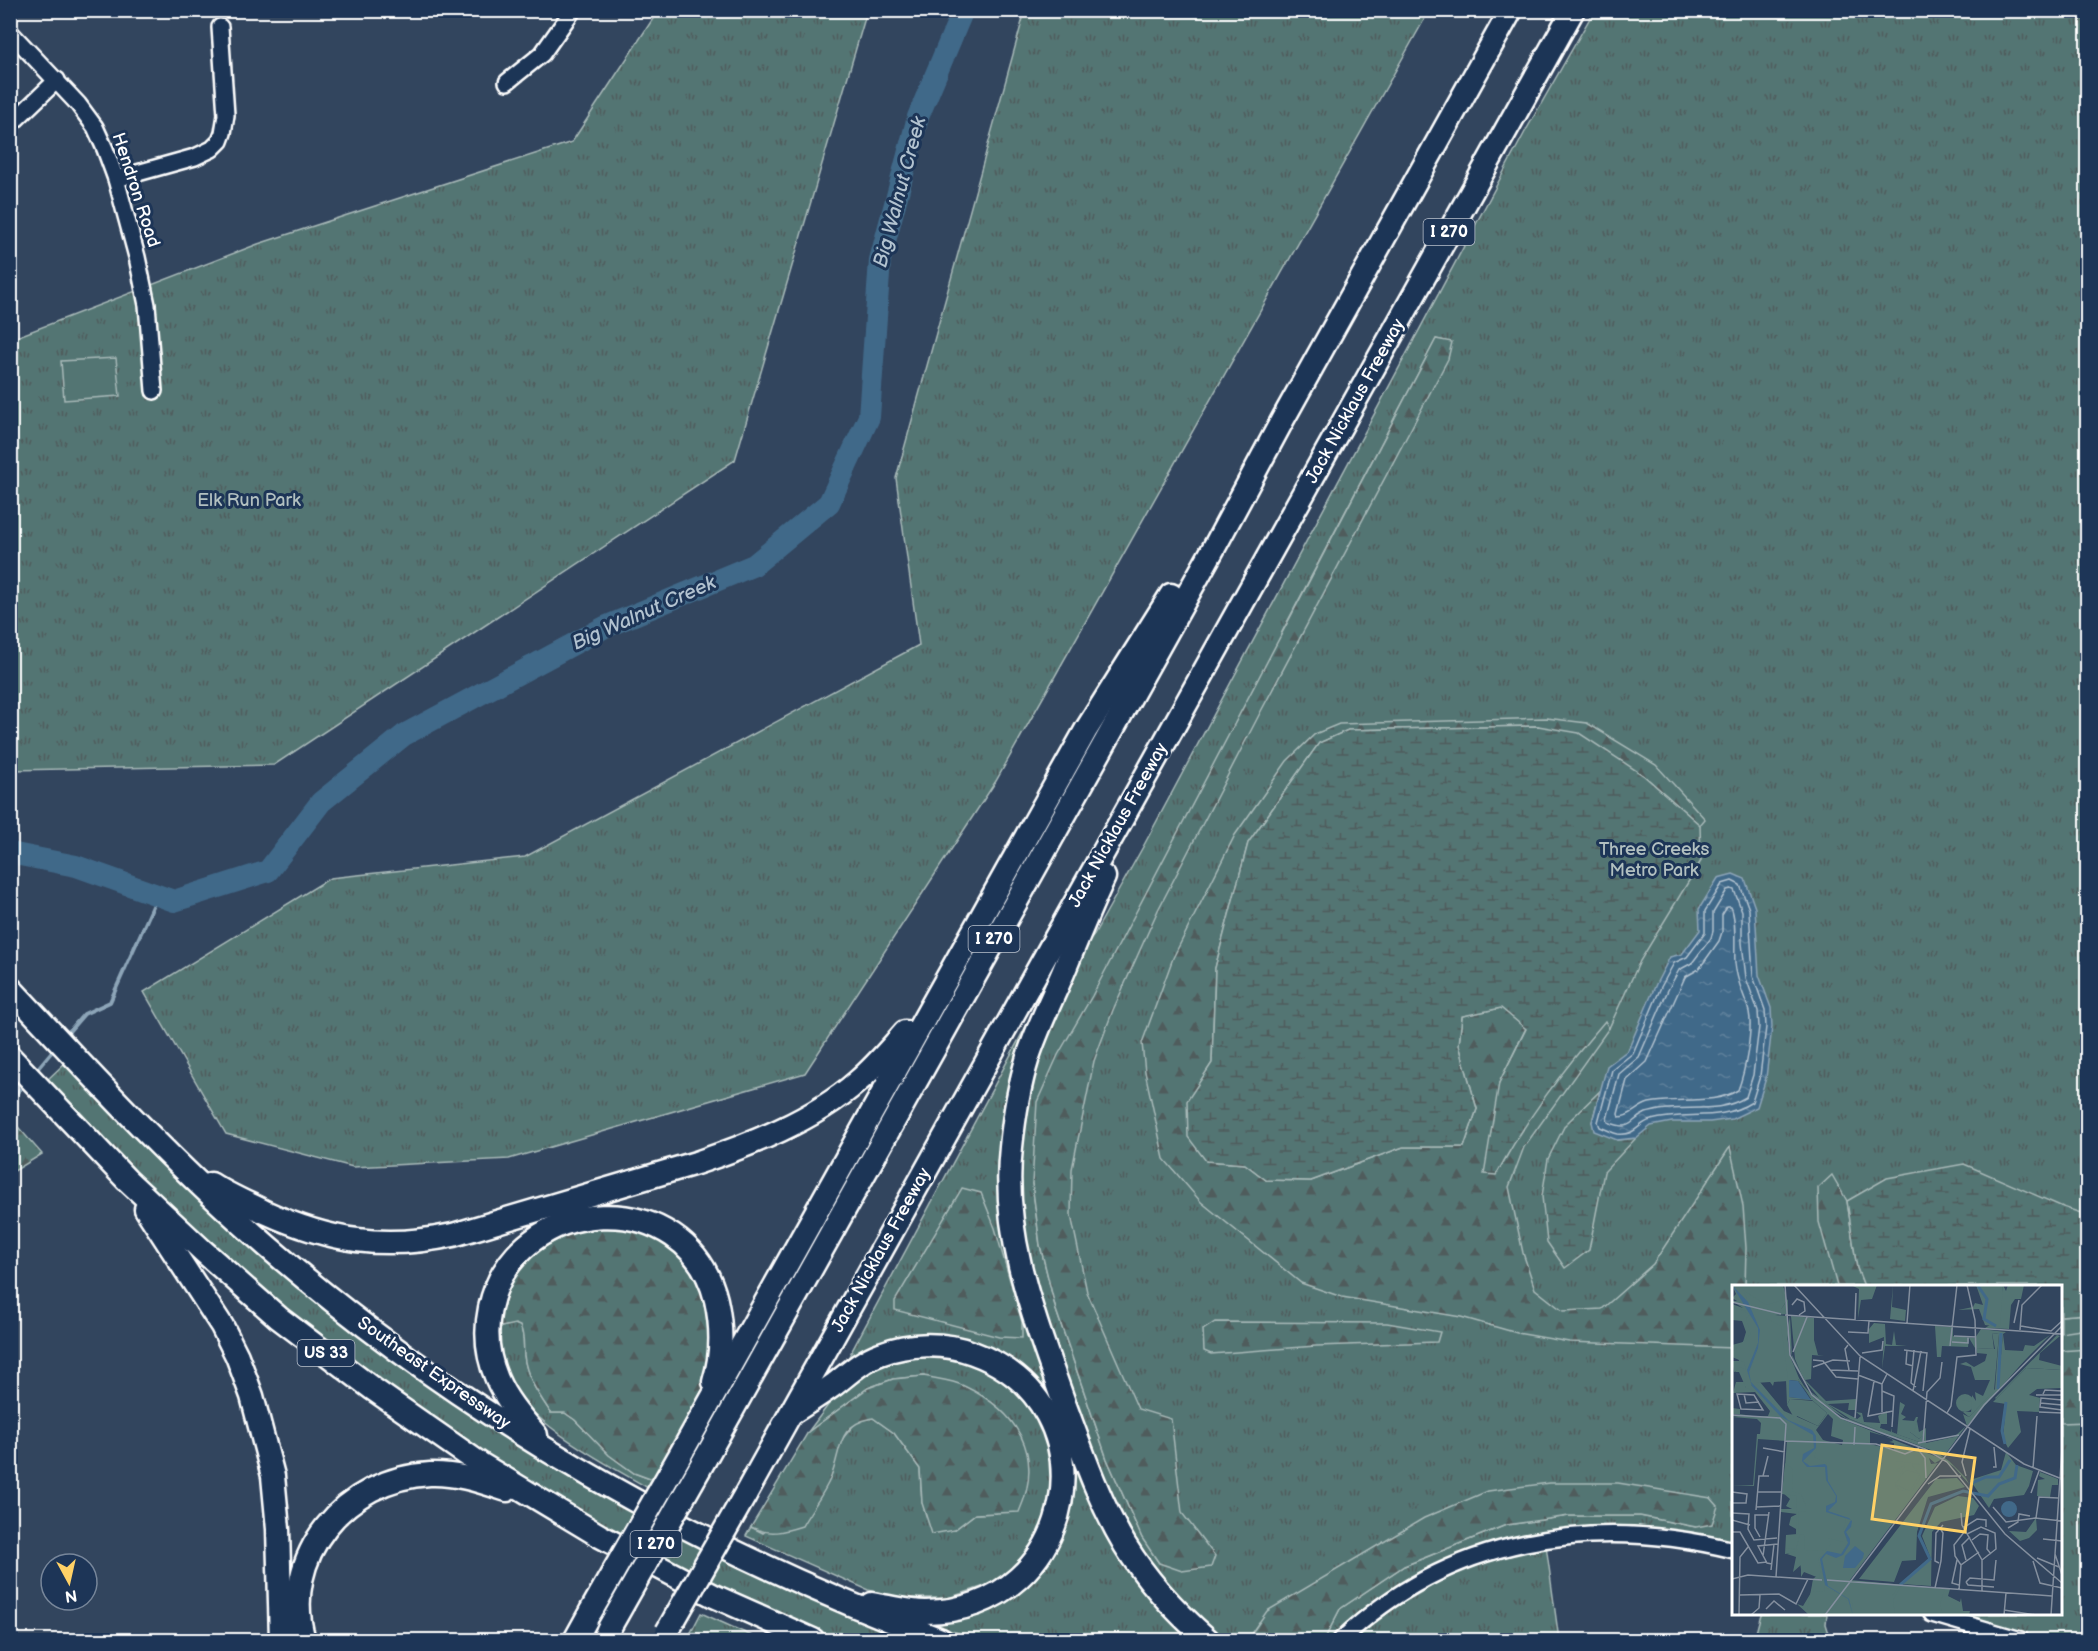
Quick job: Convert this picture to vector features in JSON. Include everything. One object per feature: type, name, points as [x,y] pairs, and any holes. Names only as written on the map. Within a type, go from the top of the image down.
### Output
[{"type":"highway","name":"I 270","points":[[605,1635],[1216,544],[1511,10]]},
{"type":"highway","name":"Jack Nicklaus Freeway","points":[[665,1636],[1573,10]]},
{"type":"highway","points":[[575,1641],[1086,730],[1283,419]]},
{"type":"highway","points":[[1201,676],[1096,894],[1029,1054],[1016,1106],[1010,1182],[1017,1254],[1026,1290],[1086,1462],[1108,1516],[1142,1570],[1180,1616],[1208,1641]]},
{"type":"highway","points":[[169,1154],[215,1186],[248,1204],[290,1223],[327,1236],[361,1242],[387,1243],[433,1239],[487,1226],[731,1152],[764,1138],[827,1105],[856,1083],[906,1031],[970,936]]},
{"type":"highway","name":"Southeast Expressway","points":[[10,988],[123,1110],[192,1178],[266,1245],[343,1309],[449,1386],[550,1452],[690,1531],[832,1598],[941,1641]]},
{"type":"highway","name":"US 33","points":[[10,1057],[127,1180],[203,1251],[279,1318],[373,1389],[482,1465],[543,1503],[673,1576],[813,1641]]},
{"type":"highway","points":[[127,1180],[222,1326],[237,1356],[252,1396],[273,1476],[278,1529],[281,1641]]},
{"type":"highway","points":[[550,1452],[501,1388],[490,1357],[487,1331],[496,1286],[514,1257],[534,1240],[556,1226],[579,1218],[605,1215],[628,1218],[665,1231],[682,1243],[705,1272],[713,1289],[717,1307],[720,1352],[715,1376],[699,1422]]},
{"type":"highway","points":[[789,1415],[856,1367],[879,1354],[907,1347],[960,1348],[999,1365],[1025,1386],[1044,1410],[1057,1436],[1060,1449],[1062,1493],[1054,1529],[1031,1568],[1003,1590],[993,1597],[972,1605],[926,1612],[832,1598]]},
{"type":"highway","points":[[304,1641],[299,1610],[300,1590],[310,1554],[328,1523],[367,1491],[388,1481],[415,1476],[447,1475],[473,1479],[543,1503]]},
{"type":"highway","points":[[751,1613],[798,1641]]},
{"type":"street","points":[[507,82],[542,54],[573,10]]},
{"type":"street","points":[[116,179],[195,158],[212,149],[220,141],[226,115],[219,27]]},
{"type":"street","name":"Hendron Road","points":[[10,32],[57,80],[95,127],[116,179],[147,305],[154,391]]},
{"type":"street","points":[[10,125],[57,80]]},
{"type":"street","points":[[1341,1641],[1393,1599],[1429,1577],[1480,1556],[1517,1545],[1560,1537],[1605,1533],[1666,1537],[1732,1550]]},
{"type":"street","points":[[1935,1615],[2021,1641]]},
{"type":"green space","name":"Elk Run Park","points":[[658,11],[867,11],[735,460],[274,765],[11,770],[11,339],[258,244],[572,142]]},
{"type":"green space","points":[[1025,11],[1429,11],[996,781],[805,1073],[509,1159],[353,1167],[226,1134],[144,992],[330,878],[525,857],[919,645],[896,478]]},
{"type":"green space","name":"Three Creeks Metro Park","points":[[1594,11],[2087,11],[2087,1640],[2056,1640],[1996,1628],[1958,1615],[2062,1615],[2062,1285],[1732,1285],[1732,1541],[1659,1529],[1612,1527],[1574,1529],[1382,1597],[1324,1640],[1340,1609],[1404,1566],[1506,1525],[1569,1516],[1640,1516],[1696,1527],[1548,1497],[1259,1622],[1247,1640],[1218,1640],[1172,1600],[1110,1505],[1039,1313],[1017,1186],[1027,1087],[1058,999],[1144,845],[1525,132]],"holes":[[[1436,339],[1445,341],[1281,635]],[[1032,1183],[1051,1211],[1159,1563],[1142,1538],[1107,1459],[1056,1310],[1040,1245]]]},
{"type":"green space","points":[[1436,339],[1452,342],[1448,359],[1158,910],[1113,1010],[1094,1061],[1072,1169],[1071,1215],[1087,1292],[1138,1409],[1171,1419],[1182,1513],[1215,1556],[1211,1567],[1182,1571],[1159,1563],[1142,1538],[1107,1459],[1056,1310],[1040,1245],[1032,1183],[1037,1102],[1058,1055],[1092,996]]},
{"type":"green space","points":[[116,358],[120,396],[64,400],[61,361]]},
{"type":"green space","points":[[1546,718],[1587,723],[1656,765],[1705,819],[1700,825],[1643,775],[1538,726],[1348,730],[1319,743],[1248,843],[1215,968],[1212,1063],[1188,1101],[1206,1161],[1245,1164],[1266,1180],[1311,1181],[1403,1147],[1464,1147],[1477,1109],[1459,1045],[1462,1016],[1501,1008],[1526,1028],[1499,1083],[1496,1175],[1519,1132],[1563,1070],[1605,1020],[1609,1028],[1524,1147],[1509,1187],[1523,1253],[1535,1289],[1563,1311],[1602,1309],[1653,1264],[1730,1147],[1743,1206],[1746,1248],[1745,1285],[1732,1285],[1732,1348],[1569,1342],[1517,1333],[1461,1317],[1342,1297],[1301,1283],[1201,1202],[1164,1159],[1145,1072],[1142,1043],[1173,958],[1235,835],[1287,761],[1315,734],[1339,724]]},
{"type":"green space","points":[[1538,726],[1579,733],[1643,775],[1700,825],[1701,861],[1640,961],[1609,1028],[1605,1021],[1574,1058],[1533,1114],[1496,1175],[1484,1174],[1499,1083],[1526,1029],[1501,1008],[1462,1016],[1459,1045],[1477,1109],[1464,1147],[1403,1147],[1311,1181],[1266,1180],[1245,1164],[1206,1161],[1188,1137],[1187,1101],[1212,1063],[1215,968],[1248,843],[1319,743],[1348,730]]},
{"type":"green space","points":[[1032,1015],[1036,1017],[1004,1180],[1074,1448],[1197,1640],[980,1640],[930,1624],[932,1618],[1036,1572],[1062,1432],[973,1344],[849,1363],[847,1360]]},
{"type":"green space","points":[[65,1063],[168,1167],[564,1471],[684,1539],[776,1583],[915,1640],[836,1640],[798,1625],[670,1565],[565,1506],[435,1423],[317,1336],[151,1192],[46,1081]]},
{"type":"green space","points":[[1600,1091],[1592,1122],[1617,1140],[1636,1138],[1604,1172],[1589,1250],[1565,1268],[1547,1242],[1542,1196],[1548,1159],[1565,1125]]},
{"type":"green space","points":[[11,1119],[42,1154],[10,1173]]},
{"type":"green space","points":[[1964,1164],[2063,1207],[2087,1215],[2087,1314],[2062,1316],[2062,1285],[1864,1285],[1857,1268],[1847,1201],[1887,1178]]},
{"type":"green space","points":[[1832,1175],[1847,1201],[1857,1268],[1864,1285],[1837,1285],[1819,1222],[1818,1188]]},
{"type":"green space","points":[[962,1188],[981,1193],[995,1228],[1022,1322],[1022,1338],[999,1337],[895,1310],[895,1301]]},
{"type":"green space","points":[[584,1225],[634,1226],[677,1250],[707,1292],[713,1329],[705,1385],[653,1480],[634,1473],[609,1455],[575,1420],[565,1413],[551,1413],[527,1371],[520,1326],[515,1324],[501,1327],[496,1324],[496,1314],[523,1259]]},
{"type":"green space","points":[[2087,1314],[2087,1329],[2062,1333],[2062,1316]]},
{"type":"green space","points":[[1215,1322],[1387,1323],[1440,1332],[1437,1342],[1316,1346],[1211,1354],[1204,1351],[1203,1330]]},
{"type":"green space","points":[[496,1324],[501,1327],[515,1324],[520,1326],[527,1371],[551,1413],[565,1413],[575,1420],[609,1455],[634,1473],[653,1480],[648,1488],[570,1441],[533,1412],[518,1395],[504,1372]]},
{"type":"green space","points":[[2087,1349],[2087,1422],[2062,1423],[2062,1351]]},
{"type":"green space","points":[[928,1352],[977,1363],[1024,1395],[1052,1445],[1048,1520],[1020,1567],[997,1582],[948,1598],[903,1598],[868,1590],[746,1536],[751,1527],[763,1533],[831,1477],[839,1443],[857,1421],[873,1418],[894,1433],[920,1469],[922,1503],[954,1530],[975,1514],[996,1513],[924,1376],[893,1379],[868,1388],[808,1432],[840,1389],[887,1359]]},
{"type":"green space","points":[[924,1376],[964,1386],[999,1408],[1012,1422],[1027,1453],[1029,1471],[1026,1491],[1019,1512],[975,1514],[954,1530],[932,1534],[922,1503],[920,1469],[894,1433],[873,1418],[861,1421],[846,1432],[828,1483],[802,1526],[776,1532],[751,1527],[808,1432],[868,1388],[893,1379]]},
{"type":"green space","points":[[1549,1483],[1618,1483],[1711,1498],[1718,1506],[1712,1524],[1696,1527],[1640,1516],[1569,1516],[1506,1525],[1404,1566],[1340,1609],[1324,1640],[1247,1640],[1267,1611],[1424,1518],[1488,1491]]},
{"type":"green space","points":[[1546,1545],[1559,1640],[1354,1640],[1395,1607],[1444,1579],[1495,1557]]},
{"type":"green space","points":[[701,1613],[761,1640],[687,1640]]},
{"type":"green space","points":[[1761,1615],[1827,1615],[1826,1624],[1831,1640],[1754,1640]]},
{"type":"water","points":[[1733,874],[1745,879],[1755,908],[1759,975],[1771,1008],[1772,1027],[1766,1078],[1757,1107],[1732,1119],[1710,1122],[1672,1122],[1651,1126],[1636,1138],[1617,1140],[1594,1131],[1592,1122],[1607,1066],[1628,1050],[1670,957],[1682,954],[1700,930],[1699,909],[1718,878]]},
{"type":"waterway","name":"Big Walnut Creek","points":[[10,853],[76,866],[174,901],[268,871],[321,802],[404,735],[605,627],[754,565],[829,503],[869,417],[880,260],[918,117],[963,10]]},
{"type":"waterway","points":[[65,1036],[84,1014],[110,1002],[158,895]]},
{"type":"waterway","points":[[34,1073],[54,1049]]},
{"type":"waterway","points":[[10,1101],[25,1083]]}]
